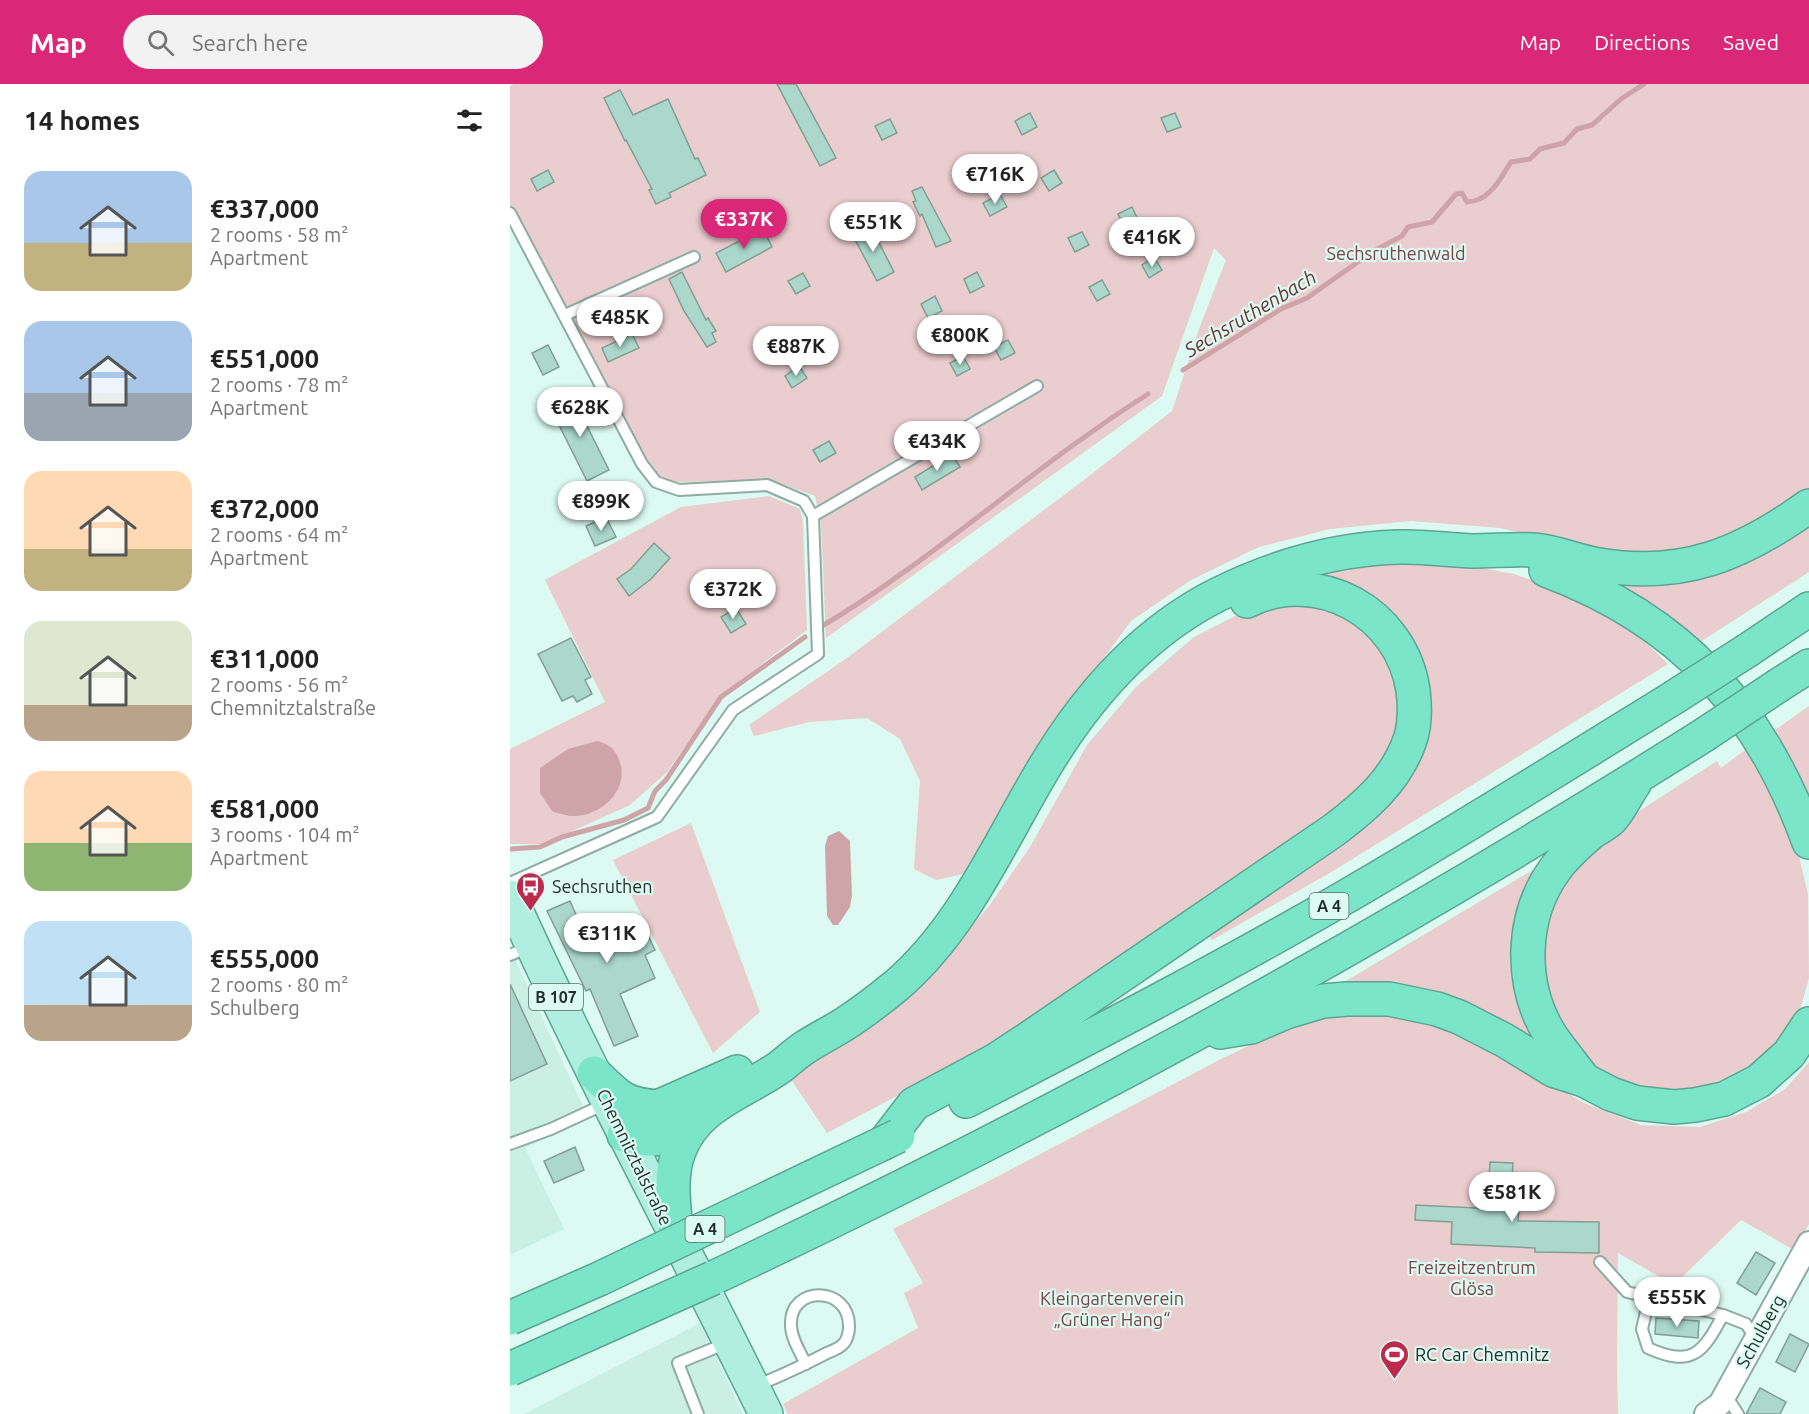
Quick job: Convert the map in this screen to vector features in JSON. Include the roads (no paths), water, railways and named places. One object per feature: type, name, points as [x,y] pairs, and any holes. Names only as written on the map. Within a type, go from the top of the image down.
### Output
[{"type":"highway","points":[[1469,551],[1538,550],[1597,565],[1634,568],[1674,567],[1728,554],[1773,531],[1809,506]]},
{"type":"highway","points":[[803,1048],[775,1054],[642,1114],[624,1135],[644,1141],[671,1135],[695,1121],[719,1102],[780,1067],[803,1048],[871,1006],[900,982],[934,946],[977,887],[1042,771],[1076,719],[1115,671],[1186,612],[1274,570],[1325,556],[1395,547],[1431,547],[1517,560],[1580,583],[1641,617],[1670,638],[1721,686],[1761,740],[1793,799],[1809,842]]},
{"type":"highway","points":[[892,1136],[914,1104],[996,1060],[1334,830],[1389,781],[1399,764],[1410,738],[1414,710],[1410,673],[1399,646],[1385,629],[1365,611],[1349,602],[1321,591],[1281,590],[1258,596],[1202,624],[1158,633]]},
{"type":"highway","name":"A 4","points":[[510,1318],[599,1279],[1074,1046],[1341,899],[1527,789],[1809,609]]},
{"type":"highway","name":"A 4","points":[[510,1369],[723,1274],[920,1178],[1189,1037],[1416,909],[1640,775],[1809,666]]},
{"type":"highway","points":[[1584,1080],[1551,1036],[1539,1013],[1530,987],[1528,959],[1530,930],[1543,887],[1556,867],[1581,842],[1611,819],[1640,775]]},
{"type":"highway","points":[[1189,1037],[1251,1027],[1286,1012],[1323,1001],[1354,998],[1389,999],[1429,1007],[1459,1017],[1504,1040],[1553,1070],[1584,1080],[1637,1103],[1656,1106],[1695,1105],[1724,1099],[1742,1091],[1775,1068],[1789,1054],[1809,1024]]},
{"type":"highway","points":[[594,1073],[622,1100],[657,1107]]},
{"type":"highway","points":[[677,1240],[673,1176],[675,1163],[695,1121]]},
{"type":"main road","name":"Chemnitztalstraße","points":[[510,897],[521,950],[594,1073],[760,1401]]},
{"type":"street","name":"Schulberg","points":[[1707,1414],[1720,1404],[1809,1243]]},
{"type":"lane","points":[[510,213],[642,464],[656,482],[679,490],[767,485],[804,501],[813,516],[818,654],[734,710],[657,817],[510,882]]},
{"type":"lane","points":[[565,315],[694,256]]},
{"type":"lane","points":[[813,516],[1036,386]]},
{"type":"lane","points":[[510,1144],[551,1129],[608,1103]]},
{"type":"lane","points":[[1600,1262],[1627,1292],[1723,1314],[1746,1324],[1756,1339]]},
{"type":"lane","points":[[760,1401],[806,1364],[843,1345],[849,1332],[849,1316],[842,1304],[830,1297],[817,1295],[807,1298],[798,1304],[792,1314],[791,1327],[806,1364]]},
{"type":"lane","points":[[1657,1299],[1648,1303],[1642,1329],[1648,1348],[1667,1357],[1689,1357],[1706,1346],[1723,1314]]},
{"type":"lane","points":[[698,1414],[678,1363],[730,1341]]},
{"type":"lane","points":[[1725,1394],[1738,1414]]},
{"type":"waterway","name":"Sechsruthenbach","points":[[1183,370],[1281,309],[1307,298],[1372,252],[1402,236],[1408,227],[1432,222],[1456,194],[1462,193],[1467,202],[1482,198],[1494,188],[1511,162],[1530,159],[1540,149],[1564,143],[1577,129],[1592,125],[1621,99],[1644,84]]},
{"type":"waterway","name":"Sechsruthenbach","points":[[819,628],[862,601],[944,543],[1065,451],[1148,394]]},
{"type":"waterway","name":"Sechsruthenbach","points":[[511,849],[540,847],[562,837],[624,820],[648,808],[655,791],[666,780],[721,697],[805,637]]},
{"type":"place","name":"Sechsruthen","points":[[531,912]]},
{"type":"place","name":"RC Car Chemnitz","points":[[1394,1380]]},
{"type":"park label","name":"Sechsruthenwald","points":[[1396,253]]},
{"type":"park label","name":"Freizeitzentrum Glösa","points":[[1472,1277]]},
{"type":"park label","name":"Kleingartenverein „Grüner Hang“","points":[[1112,1308]]}]
